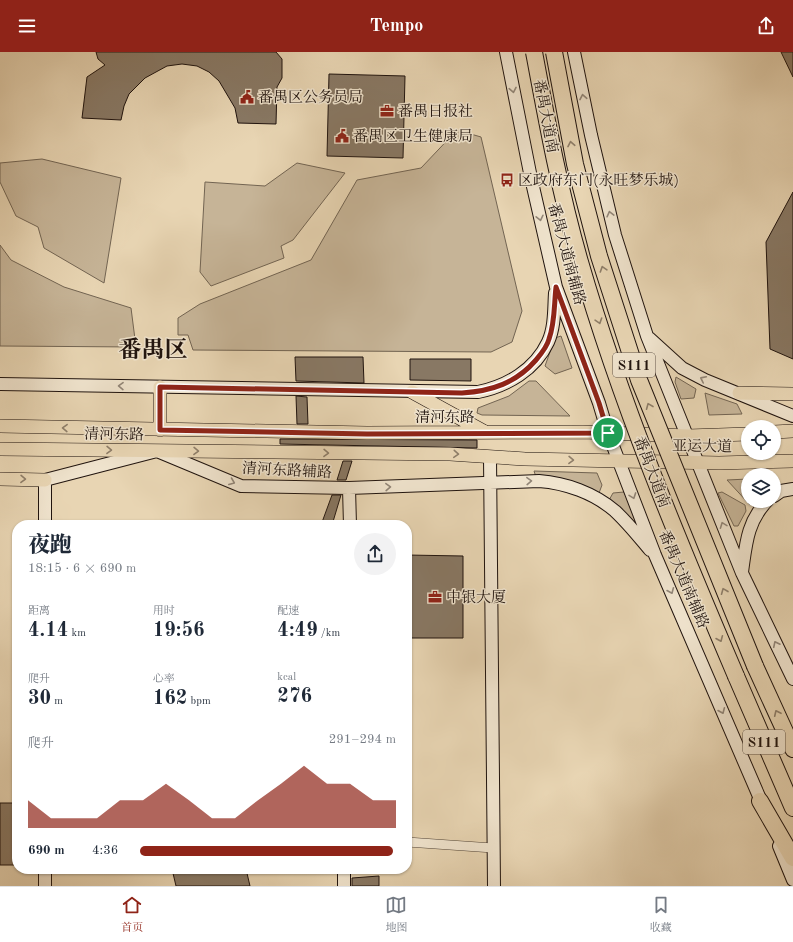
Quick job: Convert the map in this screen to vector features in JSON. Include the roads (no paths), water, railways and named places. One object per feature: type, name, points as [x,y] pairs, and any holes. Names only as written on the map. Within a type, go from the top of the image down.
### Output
[{"type":"highway","name":"番禺大道南","points":[[534,52],[556,164],[580,261],[620,388],[674,530],[793,808]]},
{"type":"highway","name":"番禺大道南","points":[[554,52],[575,164],[599,256],[637,373],[694,518],[755,666],[793,749]]},
{"type":"highway","points":[[760,801],[793,858]]},
{"type":"main road","name":"番禺大道南辅路","points":[[506,52],[531,178],[556,287],[599,403],[608,433],[655,556],[793,880]]},
{"type":"main road","points":[[574,52],[591,135],[615,235],[647,336],[742,573],[793,679]]},
{"type":"main road","points":[[0,384],[478,392],[507,384],[518,376],[541,354],[549,341],[553,325],[556,287]]},
{"type":"main road","points":[[647,336],[682,368],[705,380],[793,416]]},
{"type":"main road","points":[[160,387],[160,430]]},
{"type":"main road","points":[[412,392],[487,433]]},
{"type":"main road","points":[[739,394],[793,394]]},
{"type":"main road","name":"清河东路","points":[[0,426],[160,430],[608,433],[649,435]]},
{"type":"main road","points":[[781,432],[793,431]]},
{"type":"main road","name":"亚运大道","points":[[649,435],[688,436],[741,434]]},
{"type":"main road","name":"清河东路","points":[[0,449],[450,454],[490,457],[659,461]]},
{"type":"main road","points":[[0,479],[45,480],[157,451]]},
{"type":"main road","name":"清河东路辅路","points":[[157,451],[241,486],[349,488],[490,482],[539,481],[558,483],[602,501],[616,512],[655,556]]},
{"type":"main road","points":[[490,457],[494,886]]},
{"type":"main road","name":"亚运大道","points":[[659,461],[793,461]]},
{"type":"main road","points":[[45,480],[45,520]]},
{"type":"main road","points":[[349,488],[350,520]]},
{"type":"main road","points":[[781,491],[793,489]]},
{"type":"main road","points":[[742,573],[748,533],[756,512],[760,508]]},
{"type":"main road","points":[[45,874],[45,886]]},
{"type":"main road","points":[[344,874],[344,886]]},
{"type":"street","points":[[412,842],[494,848]]},
{"type":"place","name":"番禺区公务员局","points":[[247,97]]},
{"type":"place","name":"番禺日报社","points":[[387,111]]},
{"type":"place","name":"番禺区卫生健康局","points":[[342,136]]},
{"type":"place","name":"区政府东门(永旺梦乐城)","points":[[507,180]]},
{"type":"place","name":"中银大厦","points":[[435,597]]},
{"type":"district","name":"番禺区","points":[[153,349]]}]
